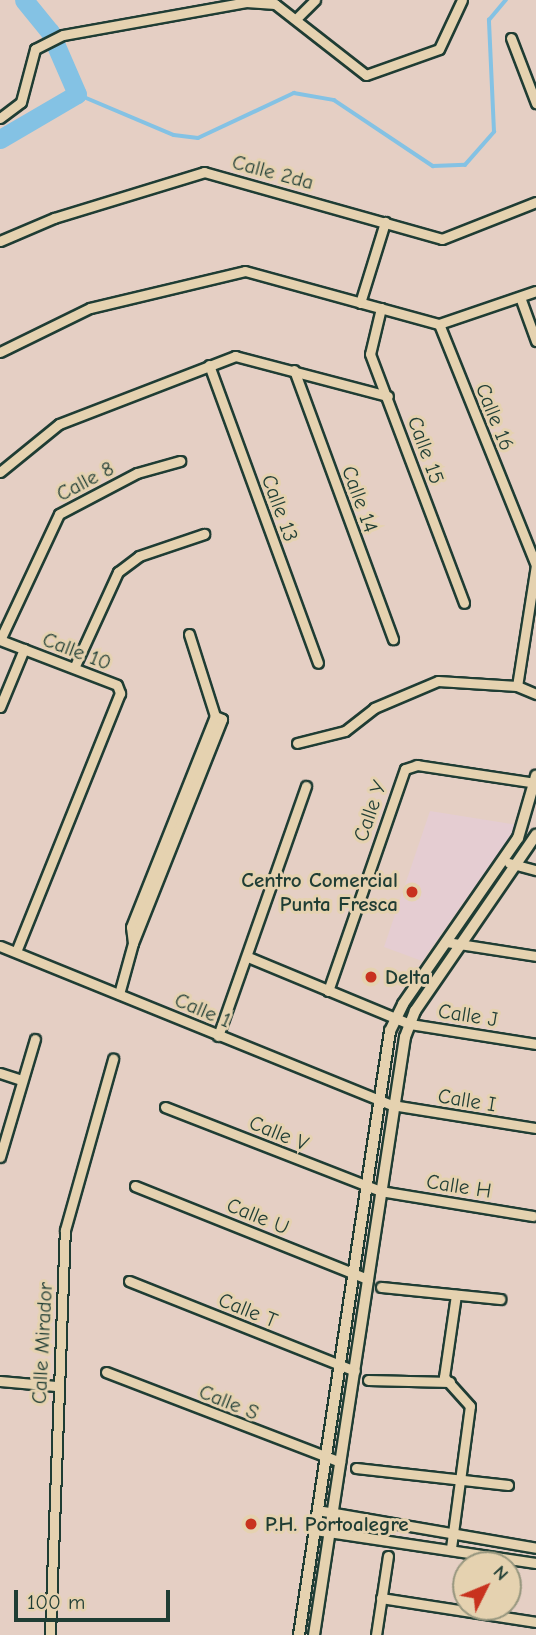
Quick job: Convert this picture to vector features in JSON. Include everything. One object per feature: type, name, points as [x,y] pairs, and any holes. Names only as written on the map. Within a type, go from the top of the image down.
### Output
[{"type":"street","points":[[298,17],[315,0]]},
{"type":"street","points":[[0,118],[21,102],[35,49],[65,36],[246,1],[275,4],[298,17],[366,75],[439,49],[462,0]]},
{"type":"street","points":[[511,38],[536,103]]},
{"type":"street","name":"Calle 2da","points":[[0,241],[54,218],[204,172],[442,239],[536,202]]},
{"type":"street","points":[[360,303],[385,222]]},
{"type":"street","points":[[0,352],[42,327],[134,297],[245,271],[439,324],[536,291]]},
{"type":"street","points":[[520,297],[536,341]]},
{"type":"street","name":"Calle 15","points":[[381,308],[370,354],[464,603]]},
{"type":"street","name":"Calle 16","points":[[439,324],[536,565],[517,686]]},
{"type":"street","points":[[0,472],[59,424],[235,356],[388,397]]},
{"type":"street","name":"Calle 13","points":[[208,365],[318,663]]},
{"type":"street","name":"Calle 14","points":[[294,370],[393,639]]},
{"type":"street","name":"Calle 8","points":[[0,640],[59,514],[137,473],[180,461]]},
{"type":"street","points":[[74,668],[118,572],[139,556],[204,534]]},
{"type":"street","points":[[148,896],[162,874],[215,716],[189,634]]},
{"type":"street","name":"Calle 10","points":[[0,640],[117,685],[120,693],[16,952]]},
{"type":"street","name":"Calle 10","points":[[0,707],[24,649]]},
{"type":"street","points":[[297,743],[345,731],[419,685],[438,681],[517,686],[536,694]]},
{"type":"street","name":"Calle Y","points":[[328,991],[405,769],[417,765],[536,781]]},
{"type":"street","points":[[299,1635],[377,1100],[395,1018],[531,823],[536,781]]},
{"type":"street","points":[[218,1036],[306,786]]},
{"type":"street","points":[[314,1635],[355,1371],[392,1105],[410,1024],[519,866],[536,835]]},
{"type":"street","points":[[119,994],[148,896],[152,870],[173,836]]},
{"type":"street","points":[[504,861],[536,870]]},
{"type":"street","points":[[152,870],[162,874]]},
{"type":"street","points":[[446,942],[536,956]]},
{"type":"street","name":"Calle 1","points":[[0,946],[392,1105]]},
{"type":"street","name":"Calle J","points":[[248,957],[410,1024],[536,1044]]},
{"type":"street","points":[[0,1157],[1,1146],[35,1039]]},
{"type":"street","name":"Calle Mirador","points":[[50,1635],[57,1386],[65,1230],[113,1059]]},
{"type":"street","points":[[0,1073],[22,1080]]},
{"type":"street","name":"Calle I","points":[[392,1105],[536,1128]]},
{"type":"street","name":"Calle V","points":[[165,1107],[380,1191]]},
{"type":"street","name":"Calle U","points":[[135,1186],[368,1279]]},
{"type":"street","name":"Calle H","points":[[380,1191],[533,1216]]},
{"type":"street","name":"Calle T","points":[[129,1281],[355,1371]]},
{"type":"street","points":[[381,1287],[500,1299]]},
{"type":"street","points":[[451,1548],[470,1406],[444,1377],[456,1295]]},
{"type":"street","name":"Calle S","points":[[106,1372],[324,1459],[340,1462]]},
{"type":"street","points":[[368,1380],[450,1382]]},
{"type":"street","points":[[0,1381],[57,1386]]},
{"type":"street","points":[[356,1468],[508,1485]]},
{"type":"street","points":[[317,1510],[536,1548]]},
{"type":"street","points":[[315,1530],[451,1548],[536,1563]]},
{"type":"street","points":[[376,1635],[388,1556]]},
{"type":"street","points":[[381,1598],[536,1622]]},
{"type":"shaded area","points":[[430,811],[518,825],[422,961],[384,947]]},
{"type":"waterway","points":[[0,139],[77,94],[50,32],[24,0]]},
{"type":"waterway","points":[[77,94],[174,135],[198,138],[294,93],[334,100],[433,166],[465,165],[494,132],[489,20],[506,0]]},
{"type":"place","name":"Centro Comercial Punta Fresca","points":[[412,892]]},
{"type":"place","name":"Delta","points":[[371,977]]},
{"type":"place","name":"P.H. Portoalegre","points":[[251,1524]]}]
